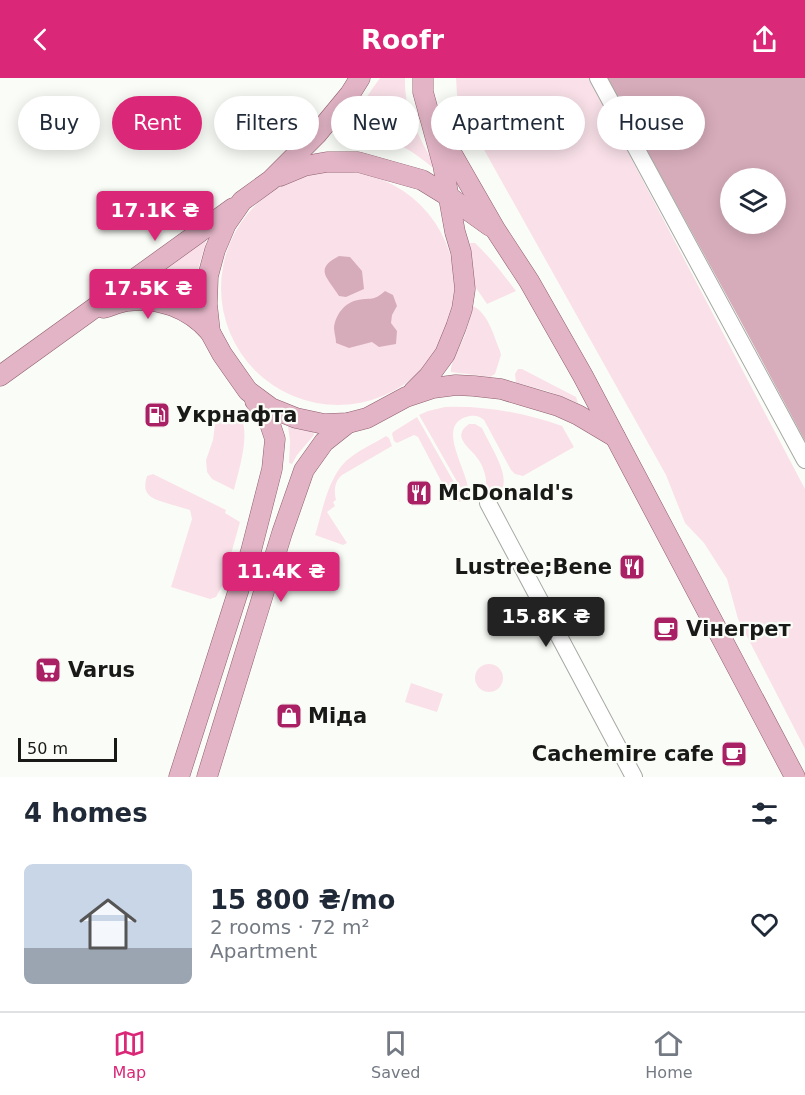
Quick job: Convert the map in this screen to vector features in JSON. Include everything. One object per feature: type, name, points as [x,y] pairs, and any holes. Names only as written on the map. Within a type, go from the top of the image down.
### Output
[{"type":"main road","points":[[0,376],[271,180],[317,134],[350,94],[360,78]]},
{"type":"main road","points":[[406,398],[429,376],[445,354],[462,309],[465,289],[461,252],[455,232],[443,165],[423,92],[423,78]]},
{"type":"main road","points":[[429,114],[495,229],[529,281],[615,437],[795,777]]},
{"type":"main road","points":[[271,180],[304,166],[327,162],[358,162],[422,180],[495,229]]},
{"type":"main road","points":[[387,170],[415,185],[442,211],[455,232]]},
{"type":"main road","points":[[210,332],[207,304],[208,276],[215,250],[226,224],[242,201]]},
{"type":"main road","points":[[90,312],[125,301],[144,300],[169,303],[186,312],[210,332],[222,354],[267,415],[275,439],[273,469],[251,551],[179,777]]},
{"type":"main road","points":[[248,391],[271,408],[296,418],[324,424],[348,423],[367,418],[406,398],[433,388],[456,385],[501,389],[558,406],[615,437]]},
{"type":"main road","points":[[207,777],[282,533],[304,470],[324,442],[348,423]]},
{"type":"street","points":[[598,78],[805,460]]},
{"type":"street","points":[[488,503],[634,777]]},
{"type":"shaded area","points":[[380,78],[405,78],[406,96],[367,96]]},
{"type":"shaded area","points":[[456,78],[589,78],[598,96],[597,150],[627,150],[805,489],[805,749],[738,619],[727,579],[704,543],[685,523],[666,475],[484,150],[585,150],[585,96],[457,95]]},
{"type":"shaded area","points":[[607,78],[805,78],[805,441],[647,150],[705,150],[705,96],[617,96]]},
{"type":"shaded area","points":[[419,136],[434,165],[432,167],[409,150],[419,150]]},
{"type":"shaded area","points":[[338,171],[361,173],[383,180],[403,191],[421,205],[435,223],[446,243],[453,265],[455,288],[453,311],[446,333],[435,353],[421,371],[403,385],[383,396],[361,403],[338,405],[315,403],[293,396],[273,385],[255,371],[241,353],[230,333],[223,311],[221,288],[223,265],[230,243],[241,223],[255,205],[273,191],[293,180],[315,173]]},
{"type":"shaded area","points":[[206,233],[207,239],[198,269],[196,301],[165,289],[133,288]]},
{"type":"shaded area","points":[[470,243],[475,243],[481,249],[516,291],[487,304],[474,285]]},
{"type":"shaded area","points":[[339,256],[350,257],[362,271],[364,289],[346,297],[339,296],[325,274],[326,265]]},
{"type":"shaded area","points":[[385,291],[393,295],[397,306],[391,323],[397,331],[396,344],[379,347],[372,342],[349,348],[336,343],[335,323],[342,310],[353,301],[374,298]]},
{"type":"shaded area","points":[[473,306],[487,319],[501,355],[495,374],[490,377],[451,372]]},
{"type":"shaded area","points":[[518,369],[576,397],[578,403],[547,391],[516,383],[515,374]]},
{"type":"shaded area","points":[[445,407],[489,409],[548,421],[562,426],[574,447],[523,476],[515,474],[484,420],[475,416],[466,417],[457,423],[453,432],[454,443],[466,480],[467,499],[419,415]]},
{"type":"shaded area","points":[[229,409],[238,413],[243,421],[244,432],[242,458],[234,490],[212,479],[207,472],[206,460],[213,440],[215,424],[220,416]]},
{"type":"shaded area","points":[[417,417],[464,500],[459,502],[451,500],[418,437],[414,435],[397,443],[394,441],[393,432]]},
{"type":"shaded area","points":[[291,424],[313,432],[314,435],[292,464],[289,463],[288,426]]},
{"type":"shaded area","points":[[469,424],[482,428],[497,458],[504,481],[503,487],[476,503],[485,487],[486,479],[479,461],[462,438],[461,433]]},
{"type":"shaded area","points":[[386,436],[392,446],[342,475],[336,484],[336,500],[333,502],[335,506],[327,512],[347,543],[343,545],[315,535],[334,477],[346,461]]},
{"type":"shaded area","points":[[153,474],[226,510],[225,513],[240,522],[222,586],[216,597],[210,599],[171,587],[192,519],[190,510],[161,501],[146,492],[147,476]]},
{"type":"shaded area","points":[[489,664],[499,668],[503,678],[499,688],[489,692],[479,688],[475,678],[479,668]]},
{"type":"shaded area","points":[[411,683],[443,694],[437,712],[405,702]]},
{"type":"place","name":"Укрнафта","points":[[157,415]]},
{"type":"place","name":"McDonald's","points":[[419,493]]},
{"type":"place","name":"Lustree;Bene","points":[[632,567]]},
{"type":"place","name":"Vінегрет","points":[[666,629]]},
{"type":"place","name":"Varus","points":[[48,670]]},
{"type":"place","name":"Міда","points":[[289,716]]},
{"type":"place","name":"Cachemire cafe","points":[[734,754]]}]
